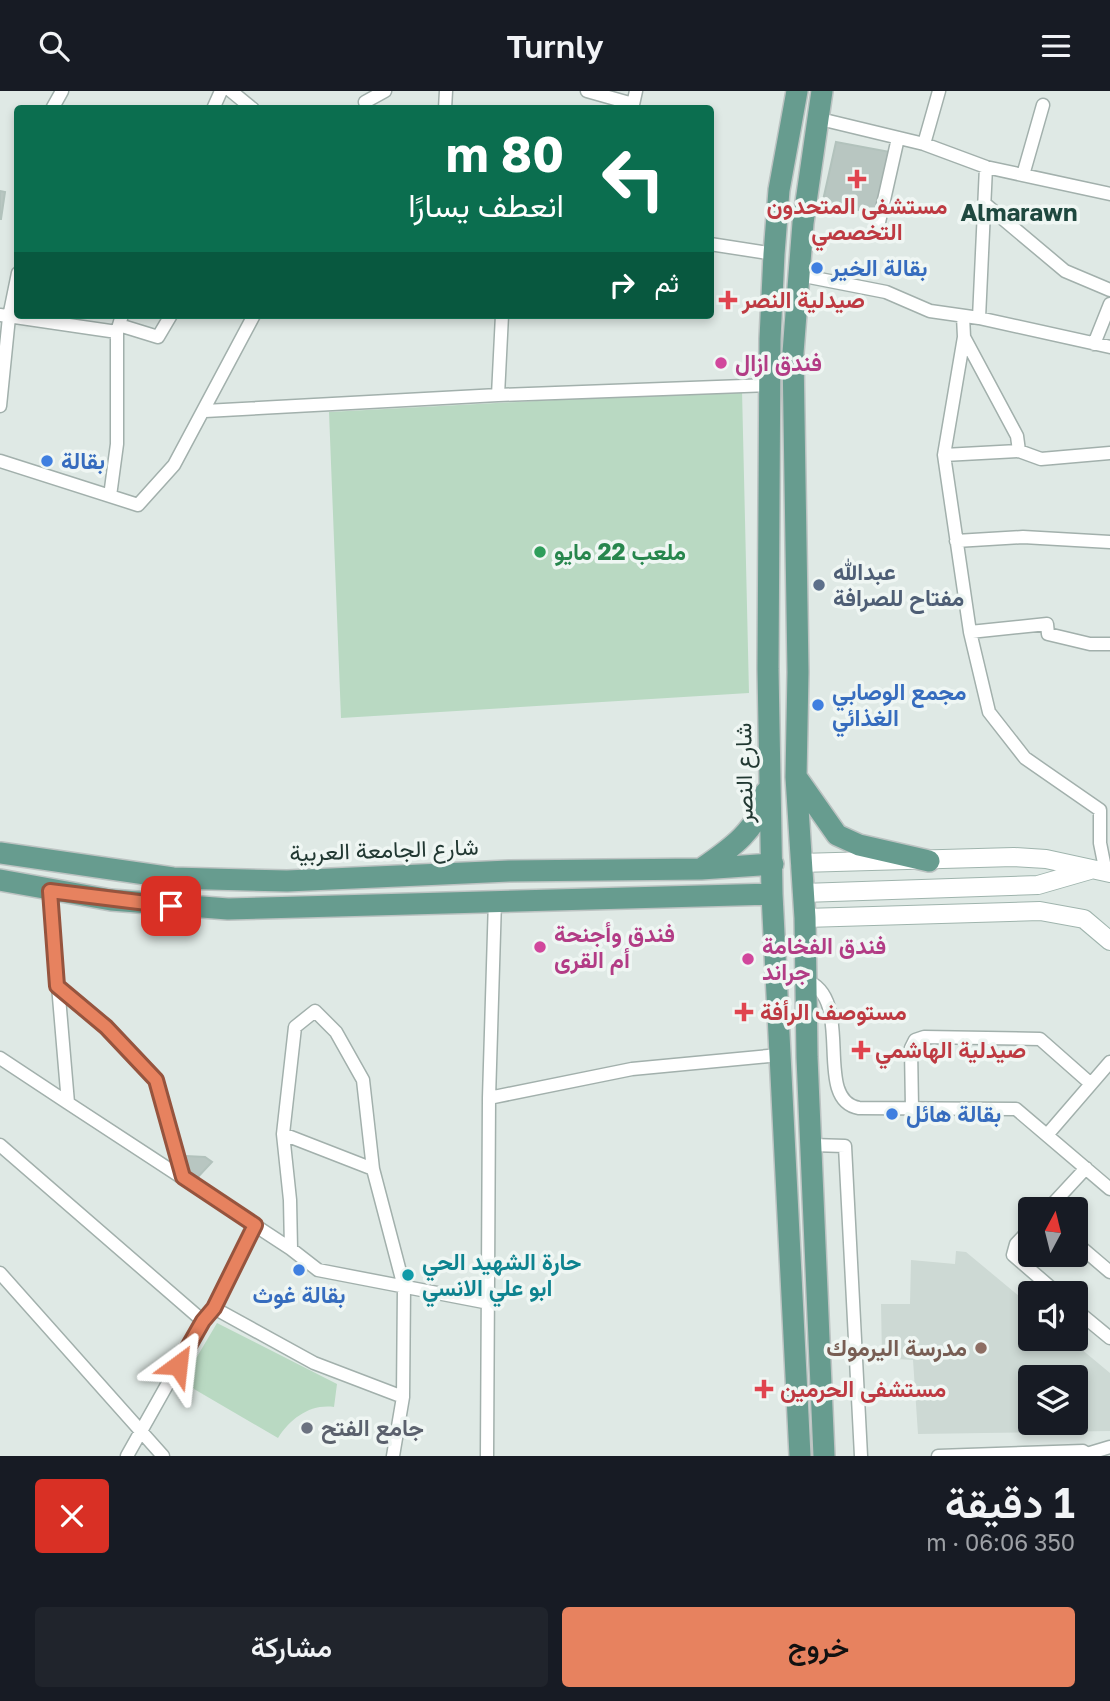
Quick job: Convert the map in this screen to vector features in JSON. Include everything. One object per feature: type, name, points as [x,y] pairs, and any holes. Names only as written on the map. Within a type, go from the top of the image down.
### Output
[{"type":"main road","name":"شارع النصر","points":[[797,91],[779,190],[774,254],[770,385],[769,769],[772,904],[800,1456]]},
{"type":"main road","points":[[822,91],[816,118],[793,353],[798,655],[796,777],[805,918],[805,980],[824,1456]]},
{"type":"main road","points":[[769,655],[784,662],[798,655]]},
{"type":"main road","points":[[769,693],[786,687],[798,691]]},
{"type":"main road","points":[[701,869],[741,839],[752,825],[765,800],[769,769]]},
{"type":"main road","points":[[796,777],[837,835],[859,845],[929,861]]},
{"type":"main road","name":"شارع الجامعة العربية","points":[[0,853],[173,878],[287,881],[509,871],[701,869],[773,864]]},
{"type":"main road","points":[[0,880],[50,891],[159,905],[229,909],[701,895],[756,906],[772,904]]},
{"type":"main road","points":[[785,1148],[800,1150],[812,1145]]},
{"type":"main road","points":[[787,1190],[794,1178],[809,1178],[815,1187]]},
{"type":"street","points":[[231,91],[248,105]]},
{"type":"street","points":[[364,100],[385,91]]},
{"type":"street","points":[[587,91],[634,101]]},
{"type":"street","points":[[924,144],[939,91]]},
{"type":"street","points":[[1023,175],[1044,105]]},
{"type":"street","points":[[816,118],[924,144],[986,167],[1110,194]]},
{"type":"street","points":[[877,231],[898,138]]},
{"type":"street","points":[[979,319],[986,167]]},
{"type":"street","points":[[984,203],[1065,271],[1110,291]]},
{"type":"street","points":[[714,245],[774,254]]},
{"type":"street","points":[[800,275],[886,292],[930,311],[1110,347]]},
{"type":"street","points":[[0,406],[4,316],[14,285]]},
{"type":"street","points":[[1094,344],[1110,304]]},
{"type":"street","points":[[963,316],[964,337],[944,455],[970,632],[989,712],[1025,758],[1105,806],[1100,842],[1102,872]]},
{"type":"street","points":[[47,319],[119,324],[158,337],[169,319]]},
{"type":"street","points":[[0,461],[138,505],[174,465],[252,319]]},
{"type":"street","points":[[498,395],[502,319]]},
{"type":"street","points":[[110,496],[117,444],[119,324]]},
{"type":"street","points":[[964,337],[1017,436],[1019,451]]},
{"type":"street","points":[[205,411],[498,395],[770,385]]},
{"type":"street","points":[[944,455],[1019,451],[1041,459],[1110,453]]},
{"type":"street","points":[[956,541],[1023,537],[1110,542]]},
{"type":"street","points":[[970,632],[1046,624],[1048,634],[1090,644],[1110,644]]},
{"type":"street","points":[[800,863],[1031,858],[1102,872]]},
{"type":"street","points":[[803,893],[1038,885],[1102,872]]},
{"type":"street","points":[[50,891],[68,1103]]},
{"type":"street","points":[[487,1456],[489,1098],[495,900]]},
{"type":"street","points":[[805,918],[1040,911],[1084,919],[1110,941]]},
{"type":"street","points":[[805,980],[821,989],[829,1002],[837,1085],[844,1102],[859,1108],[1016,1109],[1110,1189]]},
{"type":"street","points":[[57,986],[106,1027],[156,1080],[183,1177]]},
{"type":"street","points":[[291,1249],[283,1134],[295,1027],[316,1011],[336,1032],[363,1080],[373,1169],[404,1287],[404,1397],[393,1456]]},
{"type":"street","points":[[912,1108],[911,1048],[915,1040],[924,1037],[1040,1039],[1091,1084]]},
{"type":"street","points":[[489,1098],[632,1069],[779,1055]]},
{"type":"street","points":[[0,1058],[291,1249],[318,1270],[489,1303]]},
{"type":"street","points":[[1047,1135],[1110,1062]]},
{"type":"street","points":[[283,1134],[373,1169]]},
{"type":"street","points":[[0,1145],[203,1321]]},
{"type":"street","points":[[812,1145],[845,1146],[861,1456]]},
{"type":"street","points":[[1059,1197],[1086,1168]]},
{"type":"street","points":[[127,1456],[203,1321],[214,1308],[255,1225]]},
{"type":"street","points":[[1018,1242],[1013,1255],[1018,1259]]},
{"type":"street","points":[[1088,1253],[1110,1272]]},
{"type":"street","points":[[1027,1267],[1043,1281]]},
{"type":"street","points":[[0,1273],[163,1456]]},
{"type":"street","points":[[214,1308],[314,1363],[404,1397]]},
{"type":"street","points":[[1088,1320],[1110,1338]]},
{"type":"street","points":[[938,1456],[1091,1455],[1110,1447]]},
{"type":"shaded area","name":"مدرسة اليرموك","points":[[956,1251],[966,1252],[1018,1295],[1018,1351],[1083,1351],[1110,1373],[1110,1431],[1088,1431],[1088,1365],[1018,1365],[1018,1432],[918,1434],[913,1360],[882,1358],[881,1304],[910,1304],[911,1260],[955,1264]]},
{"type":"green space","name":"ملعب 22 مايو","points":[[742,390],[749,693],[341,718],[329,412]]},
{"type":"green space","points":[[217,1323],[337,1384],[334,1407],[309,1410],[289,1424],[278,1438],[182,1382]]},
{"type":"building","name":"مستشفى المتحدون التخصصي","points":[[836,142],[890,152],[879,213],[822,205]]},
{"type":"building","points":[[0,191],[5,192],[1,219],[0,219]]},
{"type":"building","points":[[185,1156],[205,1157],[212,1162],[195,1180],[187,1173]]},
{"type":"place","name":"مستشفى المتحدون التخصصي","points":[[857,179]]},
{"type":"place","name":"بقالة الخير","points":[[817,268]]},
{"type":"place","name":"صيدلية النصر","points":[[728,300]]},
{"type":"place","name":"فندق ازال","points":[[721,363]]},
{"type":"place","name":"بقالة","points":[[47,461]]},
{"type":"place","name":"ملعب 22 مايو","points":[[540,552]]},
{"type":"place","name":"عبدالله مفتاح للصرافة","points":[[819,585]]},
{"type":"place","name":"مجمع الوصابي الغذائي","points":[[818,705]]},
{"type":"place","name":"فندق وأجنحة أم القرى","points":[[540,947]]},
{"type":"place","name":"فندق الفخامة جراند","points":[[748,959]]},
{"type":"place","name":"مستوصف الرأفة","points":[[744,1012]]},
{"type":"place","name":"صيدلية الهاشمي","points":[[861,1050]]},
{"type":"place","name":"بقالة هائل","points":[[892,1114]]},
{"type":"place","name":"بقالة غوث","points":[[299,1270]]},
{"type":"place","name":"حارة الشهيد الحي ابو علي الانسي","points":[[408,1275]]},
{"type":"place","name":"مدرسة اليرموك","points":[[981,1348]]},
{"type":"place","name":"مستشفى الحرمين","points":[[764,1389]]},
{"type":"place","name":"جامع الفتح","points":[[307,1428]]},
{"type":"district","name":"Almarawn","points":[[1019,213]]},
{"type":"route","points":[[171,906],[50,891],[57,986],[106,1027],[156,1080],[183,1177],[255,1225],[214,1308],[203,1321],[178,1365]]}]
